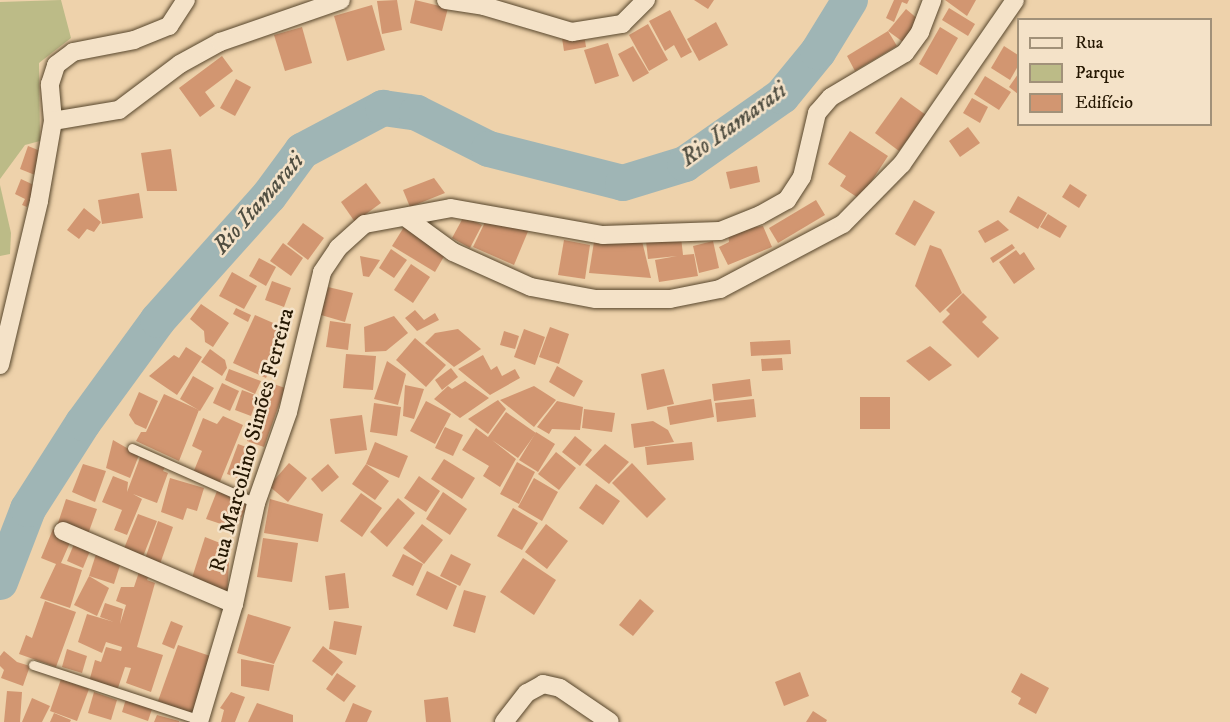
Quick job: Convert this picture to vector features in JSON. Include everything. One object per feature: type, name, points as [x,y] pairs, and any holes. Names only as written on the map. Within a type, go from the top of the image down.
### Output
[{"type":"street","points":[[0,365],[39,201],[53,121],[50,84],[56,65],[73,52],[134,40],[169,26],[186,0]]},
{"type":"street","points":[[53,121],[119,110],[180,64],[220,42],[341,0]]},
{"type":"street","points":[[446,0],[484,6],[572,32],[622,24],[646,0]]},
{"type":"street","name":"Rua Marcolino Simões Ferreira","points":[[199,721],[234,604],[256,503],[288,412],[322,272],[338,248],[365,224],[451,208],[603,235],[720,231],[750,219],[787,200],[802,177],[817,113],[831,97],[905,54],[920,32],[932,0]]},
{"type":"street","points":[[405,217],[453,252],[531,287],[596,299],[670,299],[720,289],[843,224],[902,164],[1015,0]]},
{"type":"street","points":[[63,531],[234,604]]},
{"type":"street","points":[[504,722],[527,693],[543,684],[560,688],[610,722]]},
{"type":"lane","points":[[132,448],[256,503]]},
{"type":"lane","points":[[33,665],[199,721]]},
{"type":"green space","points":[[61,0],[71,38],[39,63],[40,141],[25,145],[0,179],[0,2]]},
{"type":"green space","points":[[0,185],[11,233],[10,254],[0,256]]},
{"type":"building","points":[[397,0],[402,30],[382,34],[377,1]]},
{"type":"building","points":[[415,0],[448,8],[442,31],[410,23]]},
{"type":"building","points":[[694,0],[714,0],[708,9]]},
{"type":"building","points":[[894,0],[909,0],[907,4],[902,2],[894,22],[886,18]]},
{"type":"building","points":[[945,0],[976,0],[967,16]]},
{"type":"building","points":[[372,5],[385,50],[347,61],[334,16]]},
{"type":"building","points":[[949,8],[975,24],[968,36],[942,20]]},
{"type":"building","points":[[906,9],[919,20],[903,42],[888,31]]},
{"type":"building","points":[[670,10],[692,52],[681,58],[674,45],[665,51],[649,21]]},
{"type":"building","points":[[716,22],[728,45],[699,61],[687,39]]},
{"type":"building","points":[[648,24],[668,60],[649,71],[629,35]]},
{"type":"building","points":[[302,27],[312,63],[285,71],[274,35]]},
{"type":"building","points":[[940,27],[958,38],[937,75],[919,64]]},
{"type":"building","points":[[888,31],[897,46],[855,71],[847,56]]},
{"type":"building","points":[[584,34],[586,47],[564,51],[562,38]]},
{"type":"building","points":[[608,43],[619,76],[595,84],[584,50]]},
{"type":"building","points":[[633,46],[649,73],[633,82],[618,54]]},
{"type":"building","points":[[1004,46],[1017,54],[1017,68],[1010,80],[991,68]]},
{"type":"building","points":[[222,56],[233,71],[205,92],[215,106],[200,117],[179,88]]},
{"type":"building","points":[[1017,75],[1017,93],[1009,87]]},
{"type":"building","points":[[985,76],[1011,92],[999,110],[974,94]]},
{"type":"building","points":[[236,79],[251,87],[235,116],[220,108]]},
{"type":"building","points":[[901,97],[926,115],[899,151],[875,133]]},
{"type":"building","points":[[972,98],[988,107],[980,123],[963,113]]},
{"type":"building","points":[[968,127],[980,143],[960,157],[949,141]]},
{"type":"building","points":[[850,131],[888,156],[860,199],[840,186],[846,176],[828,164]]},
{"type":"building","points":[[28,146],[43,152],[35,175],[20,169]]},
{"type":"building","points":[[171,149],[177,191],[147,191],[141,153]]},
{"type":"building","points":[[757,166],[760,182],[730,189],[726,172]]},
{"type":"building","points":[[434,178],[445,193],[410,207],[403,190]]},
{"type":"building","points":[[21,179],[36,186],[27,207],[22,205],[25,199],[15,194]]},
{"type":"building","points":[[366,183],[381,203],[355,222],[341,202]]},
{"type":"building","points":[[1070,184],[1087,195],[1079,208],[1062,197]]},
{"type":"building","points":[[139,193],[143,218],[102,224],[98,200]]},
{"type":"building","points":[[1018,196],[1047,213],[1038,229],[1009,212]]},
{"type":"building","points":[[816,200],[825,215],[778,243],[769,228]]},
{"type":"building","points":[[914,200],[935,212],[915,246],[895,234]]},
{"type":"building","points":[[84,208],[101,222],[94,232],[87,229],[79,239],[67,230]]},
{"type":"building","points":[[1048,214],[1067,226],[1060,238],[1040,227]]},
{"type":"building","points":[[464,216],[482,225],[470,248],[452,238]]},
{"type":"building","points":[[487,218],[529,229],[514,265],[473,247]]},
{"type":"building","points":[[998,220],[1009,230],[985,243],[978,231]]},
{"type":"building","points":[[303,223],[324,238],[308,260],[287,244]]},
{"type":"building","points":[[763,226],[772,247],[728,265],[719,247],[729,242],[728,231]]},
{"type":"building","points":[[404,227],[446,253],[435,272],[392,246]]},
{"type":"building","points":[[681,237],[683,255],[694,254],[698,276],[659,282],[655,260],[677,256],[648,259],[646,241]]},
{"type":"building","points":[[564,240],[590,245],[585,279],[558,275]]},
{"type":"building","points":[[642,241],[651,278],[589,273],[594,242]]},
{"type":"building","points":[[713,241],[719,268],[699,273],[693,246]]},
{"type":"building","points":[[283,243],[303,258],[291,276],[270,261]]},
{"type":"building","points":[[1012,244],[1015,248],[993,263],[990,258]]},
{"type":"building","points":[[930,245],[941,249],[962,293],[940,313],[915,286]]},
{"type":"building","points":[[391,249],[407,260],[394,278],[379,268]]},
{"type":"building","points":[[1016,250],[1020,255],[1024,252],[1035,269],[1014,284],[999,262]]},
{"type":"building","points":[[360,256],[380,260],[369,277],[363,276]]},
{"type":"building","points":[[259,258],[276,267],[266,286],[249,276]]},
{"type":"building","points":[[411,264],[430,277],[413,303],[394,290]]},
{"type":"building","points":[[232,272],[257,286],[244,309],[219,296]]},
{"type":"building","points":[[272,281],[291,288],[284,307],[265,300]]},
{"type":"building","points":[[328,287],[353,293],[345,322],[321,315]]},
{"type":"building","points":[[963,293],[987,317],[982,322],[999,338],[978,358],[942,322],[950,314],[946,310]]},
{"type":"building","points":[[201,304],[229,323],[213,347],[205,342],[204,331],[190,319]]},
{"type":"building","points":[[236,308],[251,315],[248,322],[233,314]]},
{"type":"building","points":[[415,310],[424,320],[435,313],[439,320],[417,331],[405,318]]},
{"type":"building","points":[[255,315],[287,329],[266,378],[233,363]]},
{"type":"building","points":[[394,316],[408,333],[386,351],[365,352],[364,327]]},
{"type":"building","points":[[330,321],[351,324],[348,350],[326,347]]},
{"type":"building","points":[[550,327],[569,334],[559,364],[539,357]]},
{"type":"building","points":[[458,329],[481,349],[454,367],[425,343],[435,333]]},
{"type":"building","points":[[524,329],[545,337],[535,365],[514,357]]},
{"type":"building","points":[[504,331],[519,336],[515,349],[500,345]]},
{"type":"building","points":[[415,338],[446,365],[426,387],[396,360]]},
{"type":"building","points":[[790,340],[791,354],[751,356],[750,342]]},
{"type":"building","points":[[930,346],[952,365],[929,381],[906,361]]},
{"type":"building","points":[[186,347],[202,357],[177,395],[149,376],[174,355],[179,358]]},
{"type":"building","points":[[210,349],[225,360],[227,368],[222,376],[201,362]]},
{"type":"building","points":[[346,354],[376,356],[373,390],[343,388]]},
{"type":"building","points":[[483,355],[491,370],[497,366],[502,376],[515,369],[520,378],[490,395],[458,369]]},
{"type":"building","points":[[782,358],[783,370],[762,371],[761,359]]},
{"type":"building","points":[[387,361],[406,374],[398,405],[374,399]]},
{"type":"building","points":[[557,366],[583,381],[574,397],[549,382]]},
{"type":"building","points":[[451,368],[458,377],[442,390],[435,380]]},
{"type":"building","points":[[229,369],[261,381],[255,394],[225,380]]},
{"type":"building","points":[[664,369],[674,404],[647,410],[641,374]]},
{"type":"building","points":[[193,376],[214,388],[200,411],[180,399]]},
{"type":"building","points":[[750,379],[752,396],[714,401],[712,384]]},
{"type":"building","points":[[465,381],[489,398],[460,418],[434,399],[448,386],[452,389]]},
{"type":"building","points":[[268,382],[285,388],[264,447],[247,441]]},
{"type":"building","points":[[222,383],[239,391],[230,411],[213,403]]},
{"type":"building","points":[[405,385],[424,389],[414,419],[403,416]]},
{"type":"building","points":[[534,386],[556,400],[534,427],[500,400]]},
{"type":"building","points":[[242,390],[258,396],[251,416],[235,410]]},
{"type":"building","points":[[139,392],[158,401],[146,429],[135,424],[129,415]]},
{"type":"building","points":[[164,394],[199,410],[179,461],[136,441],[141,432],[146,432]]},
{"type":"building","points":[[860,397],[890,397],[890,429],[860,429]]},
{"type":"building","points":[[711,399],[714,417],[670,425],[667,407]]},
{"type":"building","points":[[754,399],[756,417],[717,422],[715,403]]},
{"type":"building","points":[[498,400],[506,409],[488,434],[468,419]]},
{"type":"building","points":[[426,401],[451,414],[435,444],[410,431]]},
{"type":"building","points":[[557,401],[583,407],[580,430],[552,429],[549,434],[537,427]]},
{"type":"building","points":[[374,403],[401,407],[397,436],[370,432]]},
{"type":"building","points":[[584,409],[615,413],[612,432],[582,428]]},
{"type":"building","points":[[506,412],[536,433],[518,458],[492,440],[516,459],[500,487],[483,476],[489,466],[462,450],[476,428],[488,437]]},
{"type":"building","points":[[362,415],[367,450],[335,454],[330,419]]},
{"type":"building","points":[[223,416],[243,425],[219,484],[193,473],[202,451],[192,446],[203,418],[217,424]]},
{"type":"building","points":[[653,421],[668,430],[674,442],[634,448],[631,424]]},
{"type":"building","points":[[445,427],[463,435],[453,456],[435,448]]},
{"type":"building","points":[[536,432],[555,444],[538,472],[519,460]]},
{"type":"building","points":[[575,436],[592,450],[580,466],[562,452]]},
{"type":"building","points":[[113,440],[139,455],[130,478],[106,468]]},
{"type":"building","points":[[375,442],[408,456],[399,478],[366,464]]},
{"type":"building","points":[[692,442],[694,460],[647,465],[645,447]]},
{"type":"building","points":[[238,444],[249,448],[238,478],[227,474]]},
{"type":"building","points":[[605,444],[629,462],[609,484],[585,465]]},
{"type":"building","points":[[556,452],[576,468],[559,490],[538,474]]},
{"type":"building","points":[[141,455],[166,465],[163,471],[168,473],[157,503],[133,494],[142,499],[127,535],[114,530],[122,510],[102,502],[113,476],[128,482],[127,492]]},
{"type":"building","points":[[444,459],[475,478],[462,499],[431,479]]},
{"type":"building","points":[[517,462],[535,472],[519,504],[500,494]]},
{"type":"building","points":[[289,463],[307,478],[288,502],[269,486]]},
{"type":"building","points":[[632,463],[666,499],[647,518],[612,483]]},
{"type":"building","points":[[83,464],[106,471],[95,502],[72,492]]},
{"type":"building","points":[[328,464],[339,477],[322,492],[311,479]]},
{"type":"building","points":[[366,464],[389,481],[375,500],[352,484]]},
{"type":"building","points":[[419,476],[440,491],[426,512],[404,498]]},
{"type":"building","points":[[170,478],[204,488],[197,511],[187,508],[183,520],[161,512]]},
{"type":"building","points":[[534,478],[558,492],[542,521],[518,507]]},
{"type":"building","points":[[596,484],[620,501],[603,525],[579,508]]},
{"type":"building","points":[[217,491],[248,504],[236,529],[206,519]]},
{"type":"building","points":[[443,492],[467,509],[450,535],[426,519]]},
{"type":"building","points":[[361,493],[382,508],[362,537],[340,521]]},
{"type":"building","points":[[398,498],[415,513],[387,547],[370,532]]},
{"type":"building","points":[[66,499],[97,509],[87,537],[57,526]]},
{"type":"building","points":[[270,499],[323,514],[318,542],[264,533]]},
{"type":"building","points":[[513,508],[538,523],[522,550],[497,536]]},
{"type":"building","points":[[138,514],[157,521],[142,559],[123,551]]},
{"type":"building","points":[[158,521],[173,527],[160,564],[145,559]]},
{"type":"building","points":[[422,524],[443,540],[424,564],[403,548]]},
{"type":"building","points":[[546,524],[568,541],[547,569],[525,552]]},
{"type":"building","points":[[53,529],[72,538],[61,563],[82,570],[70,608],[40,598],[56,564],[41,558]]},
{"type":"building","points":[[205,537],[230,547],[227,596],[191,581]]},
{"type":"building","points":[[263,538],[298,543],[292,582],[257,577]]},
{"type":"building","points":[[74,544],[90,551],[83,568],[67,561]]},
{"type":"building","points":[[97,551],[122,559],[114,584],[89,576]]},
{"type":"building","points":[[403,554],[423,564],[413,586],[392,576]]},
{"type":"building","points":[[451,554],[471,564],[460,586],[440,576]]},
{"type":"building","points":[[523,558],[556,580],[534,615],[500,592]]},
{"type":"building","points":[[141,566],[151,569],[147,580],[155,583],[137,647],[163,655],[151,692],[126,683],[131,668],[125,667],[117,691],[89,682],[95,660],[101,662],[106,647],[121,651],[122,647],[106,642],[102,653],[78,642],[87,614],[114,622],[100,617],[105,603],[123,609],[120,624],[126,605],[116,601],[121,587],[134,587]]},
{"type":"building","points":[[427,571],[457,586],[447,610],[416,595]]},
{"type":"building","points":[[345,573],[349,608],[329,610],[325,576]]},
{"type":"building","points":[[89,576],[109,588],[97,616],[74,605]]},
{"type":"building","points":[[464,590],[486,596],[475,633],[453,626]]},
{"type":"building","points":[[640,599],[654,611],[633,636],[619,625]]},
{"type":"building","points":[[45,601],[76,612],[56,667],[19,654],[26,635],[32,638]]},
{"type":"building","points":[[248,614],[291,627],[274,664],[237,653]]},
{"type":"building","points":[[171,621],[183,626],[174,649],[162,644]]},
{"type":"building","points":[[334,621],[362,626],[356,655],[329,649]]},
{"type":"building","points":[[178,645],[216,658],[196,715],[158,701]]},
{"type":"building","points":[[323,646],[343,662],[332,676],[312,661]]},
{"type":"building","points":[[67,649],[87,656],[82,673],[62,667]]},
{"type":"building","points":[[4,651],[17,662],[30,666],[23,686],[1,678],[4,670],[0,666],[0,656]]},
{"type":"building","points":[[241,659],[274,665],[269,691],[241,686]]},
{"type":"building","points":[[800,672],[809,696],[784,706],[775,682]]},
{"type":"building","points":[[337,673],[356,686],[344,702],[326,689]]},
{"type":"building","points":[[1021,673],[1049,688],[1036,714],[1018,704],[1021,698],[1011,692]]},
{"type":"building","points":[[61,679],[89,689],[77,721],[50,711]]},
{"type":"building","points":[[7,691],[22,692],[20,722],[4,722]]},
{"type":"building","points":[[94,692],[117,700],[111,720],[88,713]]},
{"type":"building","points":[[231,692],[245,697],[235,722],[221,722],[224,710],[220,708]]},
{"type":"building","points":[[448,697],[451,722],[426,722],[424,700]]},
{"type":"building","points":[[32,698],[50,706],[42,722],[22,722]]},
{"type":"building","points":[[126,699],[152,709],[148,721],[122,712]]},
{"type":"building","points":[[257,703],[293,715],[293,722],[248,722]]},
{"type":"building","points":[[353,703],[372,711],[367,722],[345,722]]},
{"type":"building","points":[[813,711],[827,720],[826,722],[806,722]]},
{"type":"building","points":[[54,713],[71,720],[70,722],[50,722]]},
{"type":"building","points":[[157,715],[179,721],[179,722],[154,722]]},
{"type":"waterway","name":"Rio Itamarati","points":[[0,582],[28,509],[83,423],[158,320],[269,196],[302,151],[383,108],[417,113],[489,149],[623,183],[685,164],[782,96],[818,52],[850,0]]}]
